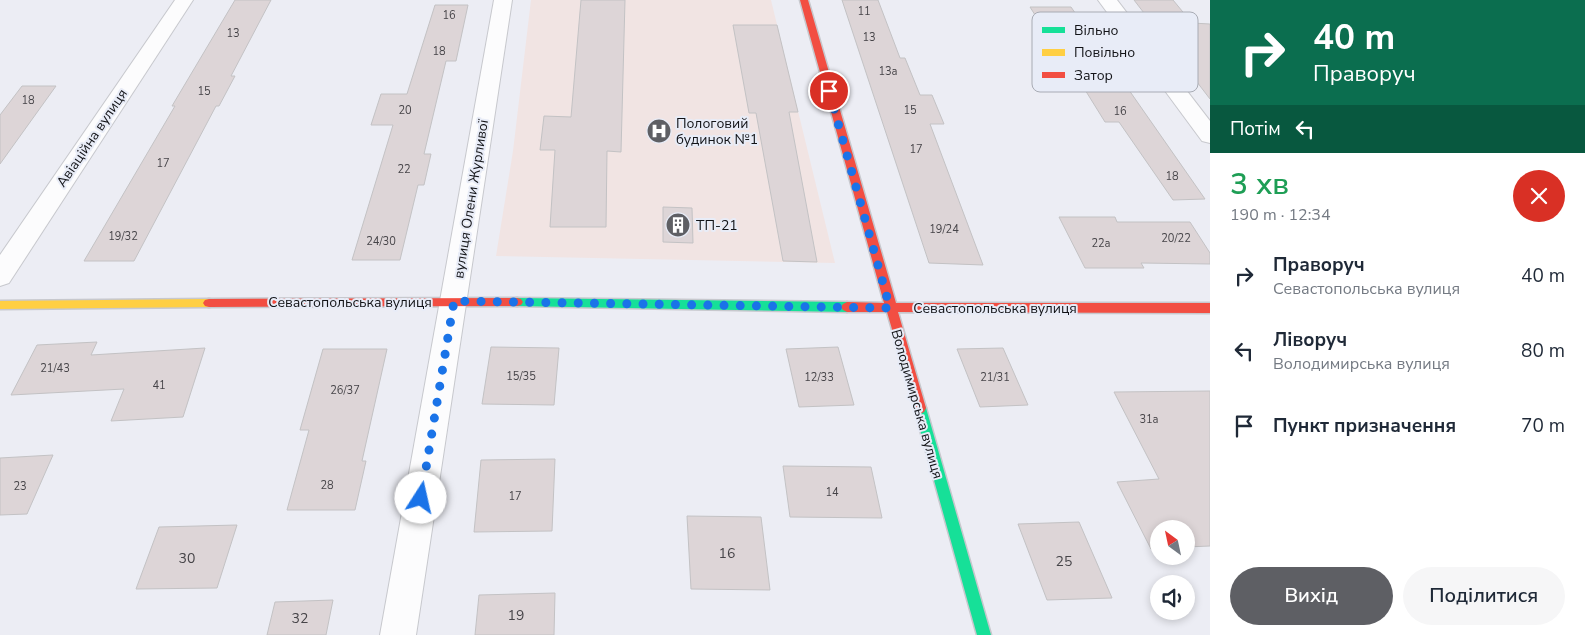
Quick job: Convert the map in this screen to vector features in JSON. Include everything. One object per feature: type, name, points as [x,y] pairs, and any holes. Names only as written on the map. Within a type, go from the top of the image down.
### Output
[{"type":"street","name":"Авіаційна вулиця","points":[[0,276],[184,0]]},
{"type":"street","name":"вулиця Олени Журливої","points":[[398,635],[503,0]]},
{"type":"street","name":"Володимирська вулиця","points":[[804,0],[984,635]]},
{"type":"street","points":[[1107,0],[1116,12]]},
{"type":"street","points":[[1177,92],[1210,136]]},
{"type":"street","name":"Севастопольська вулиця","points":[[0,305],[454,301],[890,308],[1210,308]]},
{"type":"shaded area","name":"Пологовий будинок №1","points":[[531,0],[771,0],[835,263],[496,256],[513,151]]},
{"type":"building","points":[[235,0],[271,0],[231,76],[235,76],[219,106],[216,106],[134,261],[84,261],[175,106],[172,106]]},
{"type":"building","points":[[581,0],[625,0],[621,152],[607,151],[606,227],[550,227],[555,150],[540,150],[544,116],[571,117]]},
{"type":"building","points":[[842,0],[878,0],[900,58],[905,58],[920,95],[932,95],[944,124],[930,124],[983,265],[929,263]]},
{"type":"building","points":[[1134,0],[1173,0],[1183,12],[1143,12]]},
{"type":"building","points":[[435,5],[468,5],[456,61],[446,61],[424,154],[431,154],[424,185],[418,185],[400,260],[352,260],[393,125],[371,125],[381,94],[407,94]]},
{"type":"building","points":[[1030,7],[1071,7],[1074,12],[1033,12]]},
{"type":"building","points":[[1198,23],[1210,24],[1210,99],[1198,83]]},
{"type":"building","points":[[733,25],[777,25],[798,112],[789,112],[817,262],[783,261],[756,113],[749,113]]},
{"type":"building","points":[[22,86],[56,86],[0,164],[0,115]]},
{"type":"building","points":[[1086,92],[1130,92],[1205,199],[1173,200],[1119,122],[1105,122]]},
{"type":"building","name":"ТП-21","points":[[663,207],[692,208],[693,243],[663,242]]},
{"type":"building","points":[[1059,217],[1115,217],[1117,222],[1190,222],[1210,253],[1210,264],[1141,263],[1144,268],[1085,268]]},
{"type":"building","points":[[97,342],[91,355],[205,348],[183,417],[111,421],[124,389],[11,395],[37,345]]},
{"type":"building","points":[[491,347],[559,348],[554,405],[482,404]]},
{"type":"building","points":[[838,347],[854,405],[799,407],[786,349]]},
{"type":"building","points":[[1003,348],[1028,405],[980,407],[957,349]]},
{"type":"building","points":[[323,349],[387,349],[362,461],[366,461],[355,510],[287,510],[309,430],[300,430]]},
{"type":"building","points":[[1210,391],[1210,546],[1195,547],[1195,520],[1150,520],[1150,547],[1117,482],[1159,479],[1114,392]]},
{"type":"building","points":[[53,455],[27,514],[0,515],[0,458]]},
{"type":"building","points":[[555,459],[552,531],[474,532],[481,460]]},
{"type":"building","points":[[783,466],[871,467],[882,518],[790,517]]},
{"type":"building","points":[[687,516],[761,517],[770,590],[691,589]]},
{"type":"building","points":[[1079,522],[1112,598],[1047,600],[1018,524]]},
{"type":"building","points":[[237,525],[217,588],[136,589],[159,527]]},
{"type":"building","points":[[555,593],[554,635],[475,635],[479,595]]},
{"type":"building","points":[[333,600],[326,635],[267,635],[275,602]]},
{"type":"traffic: fast","points":[[517,302],[847,307]]},
{"type":"traffic: fast","points":[[920,408],[984,635]]},
{"type":"traffic: slow","points":[[0,305],[209,303]]},
{"type":"traffic: jam","points":[[804,0],[920,408]]},
{"type":"traffic: jam","points":[[209,303],[517,302]]},
{"type":"traffic: jam","points":[[847,307],[1210,308]]},
{"type":"place","name":"Пологовий будинок №1","points":[[659,131]]},
{"type":"place","name":"ТП-21","points":[[678,225]]},
{"type":"route","points":[[421,498],[454,301],[890,308],[829,91]]}]
